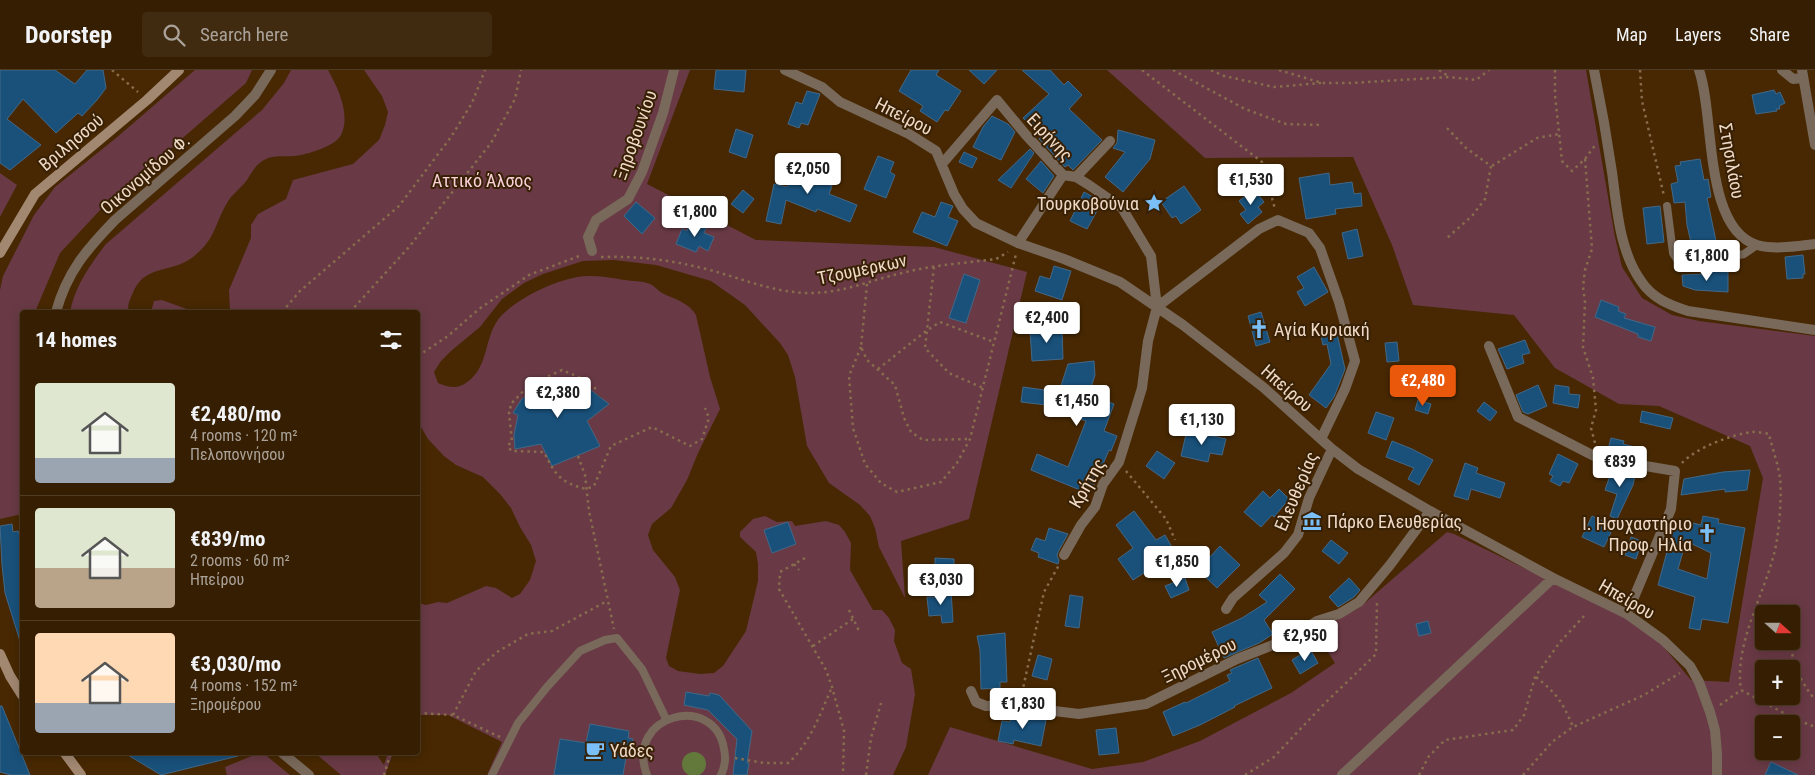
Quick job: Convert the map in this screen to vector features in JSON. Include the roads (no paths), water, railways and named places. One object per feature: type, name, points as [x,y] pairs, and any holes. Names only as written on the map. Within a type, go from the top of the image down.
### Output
[{"type":"main road","name":"Βριλησσού","points":[[0,253],[35,194],[147,100],[179,70]]},
{"type":"main road","points":[[0,654],[20,692]]},
{"type":"main road","points":[[66,755],[81,775]]},
{"type":"street","name":"Οικονομίδου Φ.","points":[[57,310],[67,280],[79,261],[97,239],[115,220],[235,116],[255,95],[271,70]]},
{"type":"street","name":"Ξηροβουνίου","points":[[592,251],[588,237],[596,220],[628,198],[642,172],[663,113],[674,70]]},
{"type":"street","name":"Ηπείρου","points":[[784,70],[822,87],[840,102],[909,134],[936,152],[954,194],[963,209],[976,223],[1018,243],[1120,282],[1183,325],[1263,387],[1321,440],[1358,469],[1430,511],[1554,578],[1627,614],[1663,640],[1690,666],[1699,682],[1715,730],[1718,754],[1717,775]]},
{"type":"street","points":[[1594,70],[1620,224],[1631,266],[1641,283],[1655,297],[1688,311],[1815,330]]},
{"type":"street","name":"Στησιλάου","points":[[1699,70],[1705,94],[1716,180],[1724,211],[1737,233],[1757,245],[1780,247],[1815,244]]},
{"type":"street","points":[[1782,70],[1793,79],[1802,74],[1815,145]]},
{"type":"street","name":"Ειρήνης","points":[[942,164],[997,100],[1026,136],[1063,175],[1076,177],[1089,184],[1122,208],[1151,256],[1157,307]]},
{"type":"street","points":[[1076,177],[1110,141]]},
{"type":"street","points":[[1018,243],[1063,175]]},
{"type":"street","points":[[1157,307],[1259,230],[1278,220],[1309,233],[1320,248],[1339,302],[1355,361],[1345,389],[1321,440]]},
{"type":"street","name":"Κρήτης","points":[[1064,554],[1081,525],[1095,507],[1103,484],[1119,462],[1142,388],[1148,341],[1157,307]]},
{"type":"street","points":[[1489,346],[1518,417],[1598,458],[1675,471],[1671,509],[1627,614]]},
{"type":"street","name":"Ελευθερίας","points":[[1226,609],[1234,598],[1284,554],[1298,535],[1309,498],[1332,448]]},
{"type":"street","name":"Ξηρομέρου","points":[[971,691],[976,702],[986,706],[1019,705],[1079,714],[1146,704],[1237,659],[1286,640],[1317,621],[1338,614],[1359,602],[1430,511]]},
{"type":"street","points":[[1342,775],[1554,578]]},
{"type":"street","points":[[285,755],[309,775]]},
{"type":"lane","points":[[1667,206],[1673,253],[1680,264],[1688,265],[1728,258],[1744,254],[1757,245]]},
{"type":"lane","points":[[492,775],[508,741],[524,715],[547,687],[580,651],[605,640],[617,638],[642,669],[666,719]]},
{"type":"lane","points":[[647,775],[643,765],[643,751],[647,738],[655,727],[666,719],[679,715],[694,716],[706,721],[717,731],[724,743],[726,757],[721,775]]},
{"type":"place","name":"Τουρκοβούνια","points":[[1154,203]]},
{"type":"place","name":"Αγία Κυριακή","points":[[1259,329]]},
{"type":"place","name":"Πάρκο Ελευθερίας","points":[[1312,521]]},
{"type":"place","name":"Ι. Ησυχαστήριο Προφ. Ηλία","points":[[1707,533]]},
{"type":"place","name":"Υάδες","points":[[595,750]]},
{"type":"park label","name":"Αττικό Άλσος","points":[[482,180]]}]
